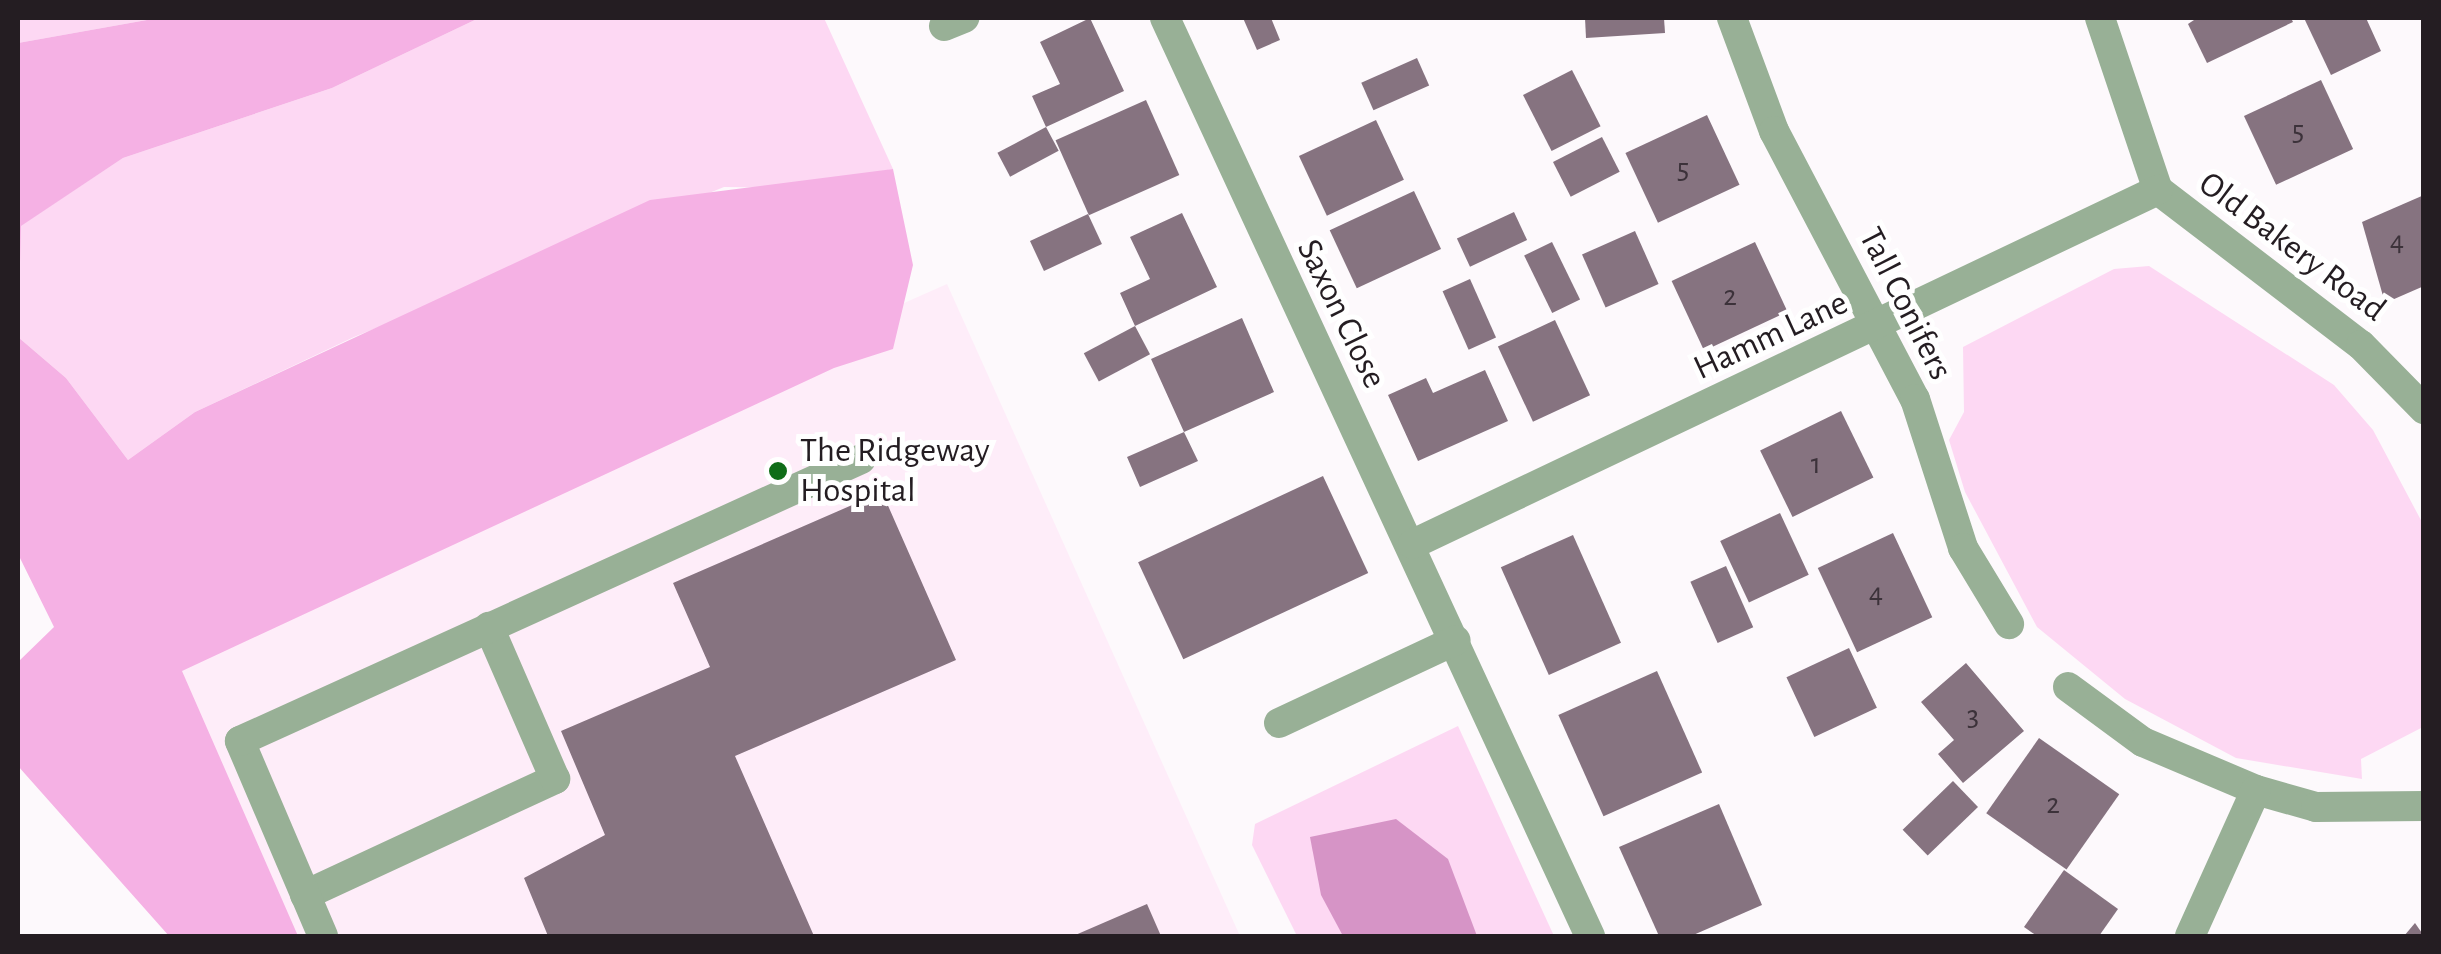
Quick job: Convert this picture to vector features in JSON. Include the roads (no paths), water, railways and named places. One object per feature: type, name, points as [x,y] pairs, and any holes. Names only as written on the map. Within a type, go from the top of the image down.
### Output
[{"type":"street","name":"Saxon Close","points":[[1165,18],[1413,544],[1590,936]]},
{"type":"street","name":"Tall Conifers","points":[[1732,18],[1748,75],[1915,399],[1963,548],[2009,624]]},
{"type":"street","name":"Old Bakery Road","points":[[2100,18],[2158,190],[2361,345],[2424,409]]},
{"type":"street","name":"Hamm Lane","points":[[1413,544],[1877,329],[2158,190]]},
{"type":"street","points":[[323,936],[240,741],[861,459]]},
{"type":"street","points":[[304,895],[555,779],[489,627]]},
{"type":"street","points":[[1278,723],[1456,640]]},
{"type":"street","points":[[2068,687],[2142,742],[2256,790],[2316,807],[2424,806]]},
{"type":"street","points":[[2190,936],[2256,790]]},
{"type":"place","name":"The Ridgeway Hospital","points":[[778,471]]}]
